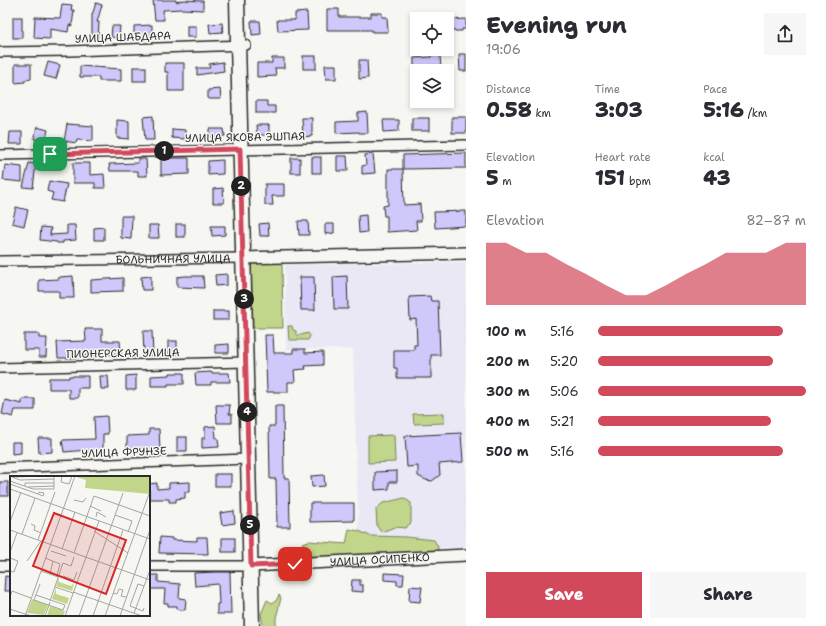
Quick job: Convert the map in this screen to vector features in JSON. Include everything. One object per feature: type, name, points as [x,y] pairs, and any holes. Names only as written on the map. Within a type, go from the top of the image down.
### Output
[{"type":"main road","points":[[237,0],[242,45],[240,149],[252,626]]},
{"type":"street","name":"УЛИЦА ШАБДАРА","points":[[0,52],[77,51],[242,45]]},
{"type":"street","name":"УЛИЦА ЯКОВА ЭШПАЯ","points":[[0,155],[466,145]]},
{"type":"street","name":"БОЛЬНИЧНАЯ УЛИЦА","points":[[0,261],[466,253]]},
{"type":"street","name":"ПИОНЕРСКАЯ УЛИЦА","points":[[0,368],[246,362]]},
{"type":"street","name":"УЛИЦА ФРУНЗЕ","points":[[0,468],[248,459]]},
{"type":"street","name":"УЛИЦА ОСИПЕНКО","points":[[150,566],[251,566],[466,555]]},
{"type":"shaded area","points":[[466,262],[466,547],[359,551],[353,349],[286,349],[285,265]]},
{"type":"green space","points":[[251,261],[282,261],[283,328],[253,328]]},
{"type":"green space","points":[[288,326],[292,326],[293,330],[296,331],[296,335],[308,333],[310,336],[308,340],[289,340]]},
{"type":"green space","points":[[444,413],[444,423],[414,424],[413,414]]},
{"type":"green space","points":[[394,435],[395,462],[368,463],[368,436]]},
{"type":"green space","points":[[404,498],[411,503],[411,523],[405,528],[395,527],[381,532],[377,526],[376,509],[383,503]]},
{"type":"green space","points":[[349,529],[359,531],[370,536],[406,537],[434,540],[438,547],[438,552],[306,559],[307,554],[302,543],[309,541],[346,544]]},
{"type":"green space","points":[[279,595],[281,598],[276,618],[276,626],[263,626],[261,614],[267,600],[272,603],[276,601]]},
{"type":"building","points":[[153,0],[176,0],[176,2],[183,0],[203,1],[203,10],[163,10],[164,20],[155,20]]},
{"type":"building","points":[[96,3],[102,5],[97,22],[99,22],[98,38],[92,38],[92,15]]},
{"type":"building","points":[[62,4],[72,5],[71,10],[74,10],[72,26],[69,25],[68,32],[50,29],[50,39],[34,38],[35,17],[60,18]]},
{"type":"building","points":[[327,9],[339,9],[339,17],[371,17],[371,13],[382,13],[382,17],[387,17],[388,32],[372,32],[372,30],[327,30]]},
{"type":"building","points":[[307,12],[308,30],[278,31],[277,20],[295,20],[295,13]]},
{"type":"building","points":[[13,17],[22,17],[22,38],[13,38]]},
{"type":"building","points":[[466,19],[466,29],[462,29],[462,31],[454,31],[454,20]]},
{"type":"building","points":[[251,21],[260,21],[261,34],[252,35]]},
{"type":"building","points":[[222,23],[223,32],[210,33],[209,24]]},
{"type":"building","points":[[152,25],[152,37],[134,38],[134,26]]},
{"type":"building","points":[[112,26],[120,26],[119,38],[111,37]]},
{"type":"building","points":[[187,26],[196,26],[196,37],[187,37]]},
{"type":"building","points":[[459,54],[466,54],[466,71],[460,71]]},
{"type":"building","points":[[303,56],[316,56],[316,69],[303,69]]},
{"type":"building","points":[[440,56],[441,64],[414,64],[414,58]]},
{"type":"building","points":[[272,58],[284,58],[284,68],[275,68],[276,76],[257,77],[257,63],[272,63]]},
{"type":"building","points":[[359,60],[367,60],[368,78],[359,79]]},
{"type":"building","points":[[48,62],[60,65],[56,79],[44,76]]},
{"type":"building","points":[[223,62],[224,71],[197,75],[197,68],[210,68],[209,64]]},
{"type":"building","points":[[165,63],[184,63],[184,91],[168,91],[168,72],[165,72]]},
{"type":"building","points":[[15,64],[31,64],[31,79],[25,80],[25,82],[15,83]]},
{"type":"building","points":[[325,65],[336,65],[336,79],[326,79]]},
{"type":"building","points":[[80,66],[121,69],[121,81],[99,81],[99,77],[80,77]]},
{"type":"building","points":[[133,67],[146,67],[146,81],[133,81]]},
{"type":"building","points":[[220,89],[221,99],[208,99],[208,90]]},
{"type":"building","points":[[256,101],[267,101],[267,106],[275,106],[275,113],[256,113]]},
{"type":"building","points":[[367,112],[368,133],[336,133],[336,122],[358,121],[358,113]]},
{"type":"building","points":[[153,116],[154,140],[145,140],[143,117]]},
{"type":"building","points":[[452,117],[466,117],[466,133],[452,133]]},
{"type":"building","points":[[302,118],[312,118],[312,136],[303,137]]},
{"type":"building","points":[[412,118],[429,118],[429,131],[412,131]]},
{"type":"building","points":[[117,120],[129,121],[129,139],[117,138]]},
{"type":"building","points":[[383,120],[399,120],[399,131],[384,132]]},
{"type":"building","points":[[67,124],[93,126],[93,141],[77,140],[76,143],[64,141]]},
{"type":"building","points":[[256,125],[269,125],[269,135],[257,135]]},
{"type":"building","points":[[37,127],[48,130],[45,142],[34,139]]},
{"type":"building","points":[[172,129],[185,130],[185,139],[172,138]]},
{"type":"building","points":[[210,129],[224,129],[225,136],[210,137]]},
{"type":"building","points":[[10,132],[22,132],[22,144],[9,144]]},
{"type":"building","points":[[466,153],[466,168],[403,169],[403,155]]},
{"type":"building","points":[[373,154],[375,173],[362,174],[362,166],[366,165],[365,155]]},
{"type":"building","points":[[337,156],[347,156],[348,171],[337,171]]},
{"type":"building","points":[[312,157],[321,157],[321,173],[312,173]]},
{"type":"building","points":[[161,158],[189,158],[189,174],[161,175]]},
{"type":"building","points":[[291,158],[300,158],[300,173],[291,173]]},
{"type":"building","points":[[138,159],[146,159],[147,176],[138,176],[138,171],[110,171],[109,164],[138,163]]},
{"type":"building","points":[[223,160],[223,174],[208,175],[208,161]]},
{"type":"building","points":[[29,163],[36,164],[33,188],[23,187]]},
{"type":"building","points":[[73,163],[90,163],[90,175],[104,174],[105,188],[95,188],[95,183],[73,183]]},
{"type":"building","points":[[5,165],[22,167],[22,182],[3,180]]},
{"type":"building","points":[[388,169],[403,169],[404,205],[420,204],[421,221],[416,221],[417,230],[387,232],[387,216],[384,216],[383,206],[388,205]]},
{"type":"building","points":[[49,181],[67,184],[63,202],[51,200],[53,193],[47,191]]},
{"type":"building","points":[[265,184],[284,184],[284,196],[272,196],[273,205],[265,205]]},
{"type":"building","points":[[223,188],[224,203],[213,203],[213,189]]},
{"type":"building","points":[[16,207],[28,210],[24,226],[12,223]]},
{"type":"building","points":[[466,211],[466,226],[435,228],[434,212]]},
{"type":"building","points":[[366,215],[367,232],[359,233],[358,216]]},
{"type":"building","points":[[121,216],[132,216],[131,239],[121,238]]},
{"type":"building","points":[[298,221],[308,221],[309,235],[299,235]]},
{"type":"building","points":[[268,223],[269,236],[260,236],[259,224]]},
{"type":"building","points":[[176,224],[185,224],[185,237],[176,237]]},
{"type":"building","points":[[325,224],[334,224],[334,233],[325,234]]},
{"type":"building","points":[[67,225],[75,225],[76,240],[57,243],[40,240],[41,227],[51,228],[50,235],[67,234]]},
{"type":"building","points":[[149,225],[158,225],[159,238],[149,238]]},
{"type":"building","points":[[211,226],[225,226],[225,235],[212,236]]},
{"type":"building","points":[[104,227],[104,240],[94,240],[94,228]]},
{"type":"building","points":[[227,274],[227,285],[216,286],[215,275]]},
{"type":"building","points":[[73,276],[74,298],[59,298],[59,291],[39,291],[39,280],[59,279],[59,277]]},
{"type":"building","points":[[151,276],[151,290],[142,290],[141,277]]},
{"type":"building","points":[[203,276],[204,288],[177,287],[177,277]]},
{"type":"building","points":[[347,276],[348,309],[334,309],[333,277]]},
{"type":"building","points":[[300,277],[314,277],[315,310],[301,310]]},
{"type":"building","points":[[123,278],[123,291],[91,292],[91,280]]},
{"type":"building","points":[[430,296],[431,301],[438,301],[440,355],[431,355],[431,378],[397,378],[397,368],[394,368],[394,350],[414,350],[414,345],[417,345],[416,319],[410,320],[409,297]]},
{"type":"building","points":[[213,311],[229,311],[229,320],[213,320]]},
{"type":"building","points":[[85,329],[102,329],[102,341],[120,341],[121,354],[77,356],[77,358],[58,358],[57,342],[86,341]]},
{"type":"building","points":[[143,331],[152,331],[153,355],[144,355]]},
{"type":"building","points":[[24,334],[39,334],[39,338],[47,338],[46,357],[39,357],[39,350],[24,350]]},
{"type":"building","points":[[265,335],[273,335],[274,353],[293,353],[293,349],[305,349],[305,353],[323,352],[323,365],[305,366],[306,369],[294,370],[295,382],[288,382],[288,392],[267,392]]},
{"type":"building","points":[[168,341],[177,341],[177,354],[168,354]]},
{"type":"building","points":[[229,344],[229,353],[215,353],[215,345]]},
{"type":"building","points":[[170,373],[184,373],[184,384],[151,386],[151,376],[170,375]]},
{"type":"building","points":[[195,373],[229,373],[230,382],[211,382],[211,385],[196,385]]},
{"type":"building","points":[[136,375],[136,390],[126,390],[126,376]]},
{"type":"building","points":[[69,376],[88,376],[88,388],[78,388],[78,398],[69,398],[69,389],[49,389],[49,378],[69,378]]},
{"type":"building","points":[[100,376],[108,376],[109,389],[101,389]]},
{"type":"building","points":[[22,399],[35,399],[35,410],[15,410],[13,417],[2,414],[5,400],[22,404]]},
{"type":"building","points":[[216,405],[230,405],[229,414],[232,414],[232,423],[217,423]]},
{"type":"building","points":[[275,406],[283,406],[284,478],[289,478],[290,527],[277,527],[276,479],[270,479],[269,426],[275,426]]},
{"type":"building","points":[[107,416],[108,434],[103,434],[103,452],[88,452],[88,450],[64,452],[62,440],[95,439],[94,417]]},
{"type":"building","points":[[215,426],[216,438],[218,438],[219,447],[202,448],[202,438],[205,438],[205,427]]},
{"type":"building","points":[[149,429],[159,429],[160,450],[127,450],[127,436],[149,435]]},
{"type":"building","points":[[461,433],[463,462],[439,464],[440,475],[432,481],[418,476],[418,466],[407,467],[405,436]]},
{"type":"building","points":[[177,437],[187,437],[187,451],[177,451]]},
{"type":"building","points":[[38,438],[52,438],[52,452],[39,453]]},
{"type":"building","points":[[12,442],[21,442],[21,453],[12,454]]},
{"type":"building","points":[[397,471],[397,482],[389,482],[389,489],[375,490],[375,472]]},
{"type":"building","points":[[215,474],[231,474],[231,486],[215,486]]},
{"type":"building","points":[[324,475],[325,486],[312,487],[311,476]]},
{"type":"building","points":[[0,482],[8,482],[8,496],[0,496]]},
{"type":"building","points":[[190,482],[190,492],[185,492],[185,498],[176,499],[176,502],[169,502],[169,499],[150,499],[150,484],[157,483],[157,489],[169,488],[169,483]]},
{"type":"building","points":[[310,503],[354,503],[354,521],[310,522]]},
{"type":"building","points":[[234,511],[235,523],[222,525],[220,513]]},
{"type":"building","points":[[160,537],[172,538],[172,540],[197,541],[197,537],[207,537],[208,554],[159,553]]},
{"type":"building","points":[[222,538],[235,538],[235,552],[222,552]]},
{"type":"building","points":[[230,572],[231,614],[217,614],[217,604],[219,604],[218,584],[195,586],[194,573]]},
{"type":"building","points":[[384,573],[404,574],[403,585],[397,585],[397,581],[384,580]]},
{"type":"building","points":[[150,575],[158,575],[158,582],[180,584],[179,598],[186,599],[185,610],[177,609],[177,606],[168,606],[168,603],[164,603],[165,589],[150,589]]},
{"type":"building","points":[[5,576],[10,577],[10,591],[4,591]]},
{"type":"building","points":[[352,580],[360,580],[360,585],[363,585],[363,592],[351,591]]},
{"type":"building","points":[[410,586],[422,587],[420,602],[409,601]]},
{"type":"route","points":[[50,154],[240,149],[251,566],[295,564]]}]
